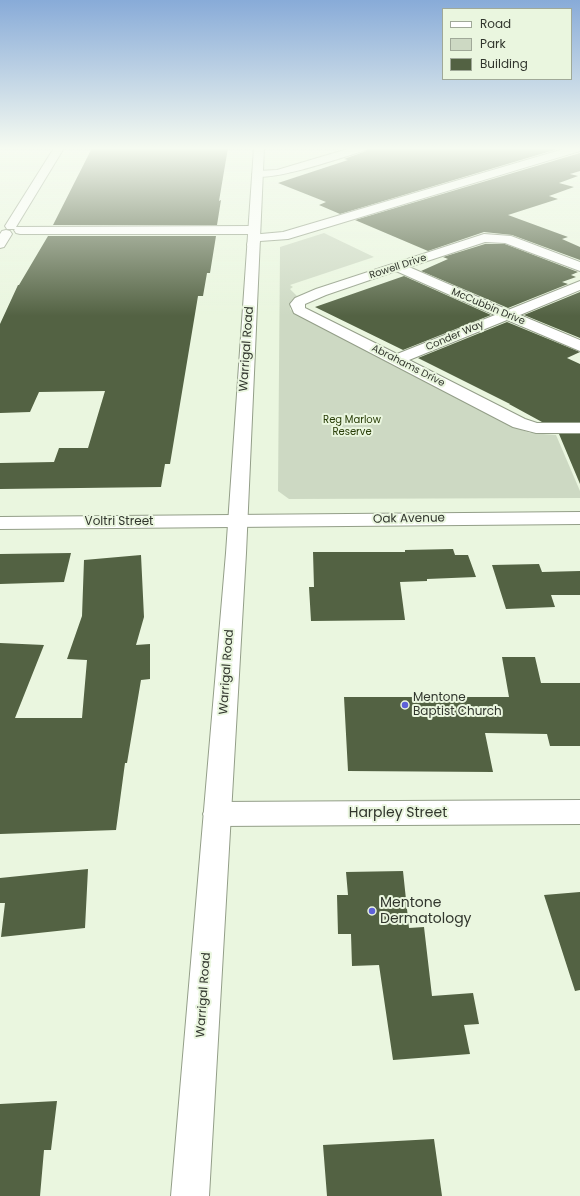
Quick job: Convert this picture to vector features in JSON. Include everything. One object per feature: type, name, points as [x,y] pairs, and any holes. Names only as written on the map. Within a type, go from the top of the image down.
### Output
[{"type":"main road","points":[[6,233],[24,204]]},
{"type":"main road","name":"Warrigal Road","points":[[190,1196],[238,521],[255,204]]},
{"type":"main road","points":[[6,233],[254,238],[284,236],[392,204]]},
{"type":"main road","name":"Rowell Drive","points":[[300,301],[484,238],[507,239],[580,266]]},
{"type":"main road","name":"McCubbin Drive","points":[[397,267],[580,346]]},
{"type":"main road","name":"Conder Way","points":[[397,360],[506,314],[580,285]]},
{"type":"main road","name":"Abrahams Drive","points":[[300,301],[297,304],[299,310],[528,427],[580,428]]},
{"type":"main road","name":"Oak Avenue","points":[[238,521],[431,518],[580,518]]},
{"type":"main road","name":"Voltri Street","points":[[0,523],[238,521]]},
{"type":"main road","name":"Harpley Street","points":[[217,814],[580,812]]},
{"type":"green space","name":"Reg Marlow Reserve","points":[[324,233],[374,257],[290,285],[293,287],[290,289],[297,296],[291,301],[290,309],[511,426],[530,433],[556,435],[580,491],[580,498],[289,499],[278,491],[280,247]]},
{"type":"building","points":[[64,204],[220,204],[217,225],[53,225]]},
{"type":"building","points":[[322,204],[374,204],[340,214],[319,205]]},
{"type":"building","points":[[409,204],[543,204],[508,215],[568,237],[562,239],[580,247],[580,260],[512,235],[484,232],[428,251],[355,220]]},
{"type":"building","points":[[48,236],[216,236],[210,273],[207,273],[203,296],[198,296],[170,464],[165,464],[161,487],[0,489],[0,463],[54,462],[59,448],[88,448],[105,391],[39,392],[30,412],[0,413],[0,324],[18,285]]},
{"type":"building","points":[[485,244],[505,244],[578,272],[571,275],[576,277],[562,282],[568,284],[508,308],[421,271],[448,259],[443,257]]},
{"type":"building","points":[[404,276],[491,315],[403,350],[315,307]]},
{"type":"building","points":[[580,292],[580,338],[524,315]]},
{"type":"building","points":[[507,322],[580,352],[567,358],[580,364],[580,422],[542,422],[510,404],[418,358]]},
{"type":"building","points":[[559,434],[580,434],[580,484]]},
{"type":"building","points":[[453,549],[455,555],[468,555],[476,577],[427,579],[427,581],[400,582],[405,620],[311,621],[309,587],[314,587],[313,552],[405,552],[405,550]]},
{"type":"building","points":[[71,553],[64,582],[0,584],[0,554]]},
{"type":"building","points":[[141,555],[144,617],[136,645],[150,644],[150,679],[141,680],[127,763],[125,763],[116,830],[0,834],[0,643],[44,645],[15,718],[82,718],[87,660],[67,659],[82,616],[84,560]]},
{"type":"building","points":[[539,564],[542,572],[580,571],[580,595],[551,595],[555,607],[506,609],[492,565]]},
{"type":"building","points":[[502,657],[535,657],[541,683],[580,683],[580,746],[550,746],[547,734],[485,733],[493,772],[348,771],[344,697],[509,697]]},
{"type":"building","points":[[88,869],[85,928],[1,937],[5,903],[0,903],[0,878]]},
{"type":"building","points":[[403,871],[409,928],[424,927],[432,996],[473,993],[479,1024],[464,1025],[470,1054],[393,1060],[379,965],[352,966],[351,934],[338,934],[337,895],[348,895],[346,872]]},
{"type":"building","points":[[580,892],[580,990],[575,991],[544,895]]},
{"type":"building","points":[[57,1101],[51,1150],[44,1150],[40,1196],[0,1196],[0,1104]]},
{"type":"building","points":[[434,1139],[442,1196],[327,1196],[323,1145]]},
{"type":"place","name":"Mentone Baptist Church","points":[[405,705]]},
{"type":"place","name":"Mentone Dermatology","points":[[372,911]]}]
